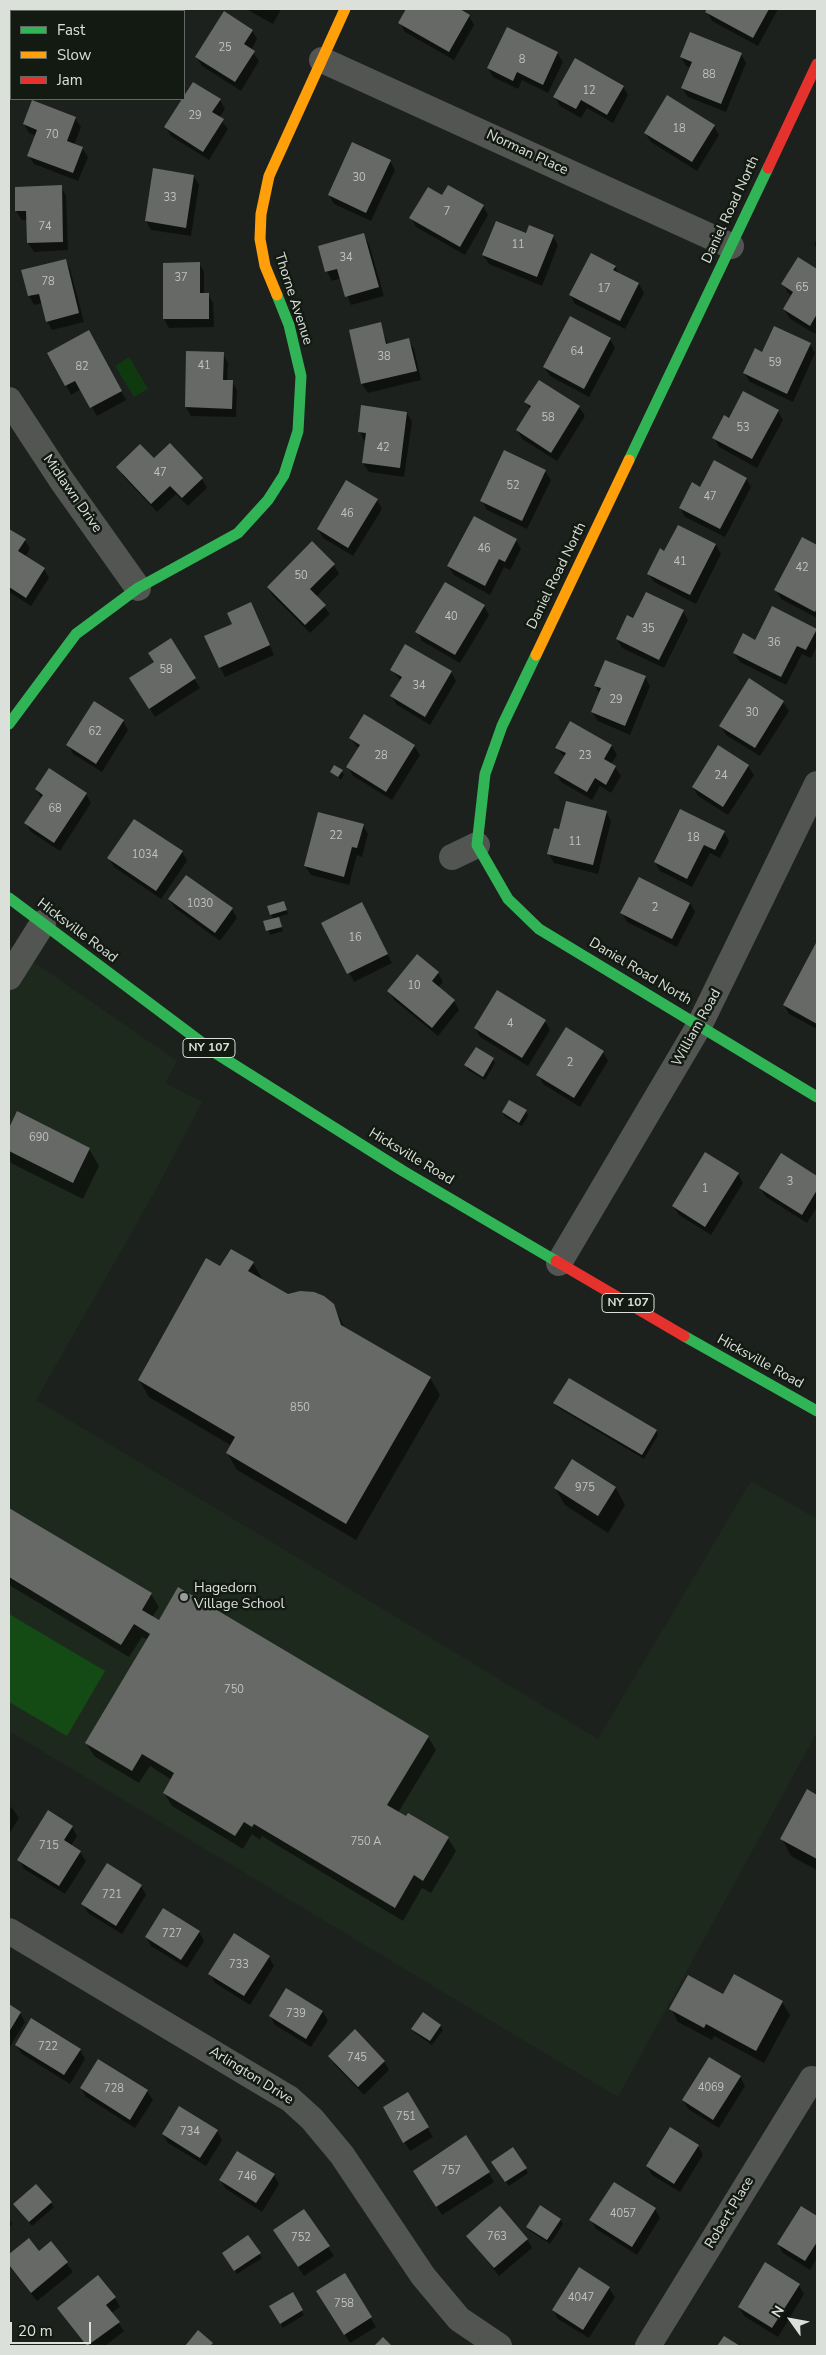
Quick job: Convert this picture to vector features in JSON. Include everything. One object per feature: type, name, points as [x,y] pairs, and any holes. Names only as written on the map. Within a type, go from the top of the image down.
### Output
[{"type":"street","name":"Thorne Avenue","points":[[9,724],[76,634],[138,588],[238,533],[268,500],[284,475],[298,431],[301,376],[288,325],[265,266],[260,239],[261,214],[269,176],[346,9]]},
{"type":"street","name":"Norman Place","points":[[322,60],[731,246]]},
{"type":"street","name":"Daniel Road North","points":[[817,64],[502,726],[485,774],[477,845],[508,899],[540,929],[817,1097]]},
{"type":"street","name":"Midlawn Drive","points":[[9,400],[62,481],[138,588]]},
{"type":"street","name":"William Road","points":[[559,1263],[700,1026],[817,784]]},
{"type":"street","points":[[452,857],[477,845]]},
{"type":"street","name":"Hicksville Road","points":[[9,898],[218,1054],[403,1171],[817,1411]]},
{"type":"street","points":[[9,977],[34,917]]},
{"type":"street","name":"Arlington Drive","points":[[9,1931],[290,2099],[312,2119],[342,2155],[423,2276],[459,2319],[498,2346]]},
{"type":"street","name":"Robert Place","points":[[648,2346],[812,2079]]},
{"type":"shaded area","points":[[129,357],[148,389],[134,397],[115,366]]},
{"type":"shaded area","name":"Hagedorn Village School","points":[[9,945],[177,1061],[165,1083],[202,1102],[155,1191],[36,1400],[598,1739],[751,1481],[817,1519],[817,1732],[618,2097],[9,1731]]},
{"type":"shaded area","points":[[9,1614],[105,1671],[67,1736],[9,1702]]},
{"type":"building","points":[[79,9],[120,9],[120,10]]},
{"type":"building","points":[[406,9],[460,9],[470,15],[449,52],[398,23]]},
{"type":"building","points":[[707,9],[769,9],[753,38],[705,12]]},
{"type":"building","points":[[224,11],[253,30],[244,44],[255,51],[235,82],[195,57]]},
{"type":"building","points":[[507,27],[558,52],[543,85],[517,72],[513,81],[487,68]]},
{"type":"building","points":[[690,32],[742,53],[721,104],[681,88],[692,62],[680,57]]},
{"type":"building","points":[[575,58],[624,86],[607,115],[581,100],[576,109],[553,97]]},
{"type":"building","points":[[193,82],[221,99],[212,112],[224,119],[203,152],[164,127],[181,100],[185,100],[185,94]]},
{"type":"building","points":[[667,95],[715,125],[692,162],[644,133]]},
{"type":"building","points":[[32,100],[76,117],[67,141],[83,147],[73,173],[27,156],[37,130],[23,124]]},
{"type":"building","points":[[352,142],[391,160],[366,213],[328,195]]},
{"type":"building","points":[[153,168],[194,175],[186,228],[145,221]]},
{"type":"building","points":[[62,185],[63,242],[27,243],[26,211],[15,211],[15,187]]},
{"type":"building","points":[[448,185],[484,205],[460,247],[409,218],[428,187],[442,195]]},
{"type":"building","points":[[496,221],[526,233],[529,225],[554,235],[537,277],[482,255]]},
{"type":"building","points":[[364,233],[379,287],[345,297],[337,269],[325,272],[318,246]]},
{"type":"building","points":[[591,253],[616,266],[613,270],[639,283],[620,321],[569,295]]},
{"type":"building","points":[[798,257],[817,269],[817,314],[810,326],[783,309],[793,292],[781,284]]},
{"type":"building","points":[[66,259],[79,313],[46,322],[39,294],[28,296],[21,270]]},
{"type":"building","points":[[200,262],[200,293],[209,293],[209,319],[163,319],[163,263]]},
{"type":"building","points":[[570,316],[611,338],[584,389],[543,367]]},
{"type":"building","points":[[381,322],[386,344],[409,338],[417,371],[361,384],[349,330]]},
{"type":"building","points":[[774,326],[811,343],[787,394],[743,373],[755,348],[762,352]]},
{"type":"building","points":[[89,330],[122,391],[90,408],[75,381],[65,386],[47,353]]},
{"type":"building","points":[[186,351],[224,352],[223,380],[233,380],[232,409],[185,407]]},
{"type":"building","points":[[539,380],[580,406],[551,453],[516,430],[531,406],[524,402]]},
{"type":"building","points":[[743,391],[779,410],[752,459],[712,438],[724,415],[729,418]]},
{"type":"building","points":[[361,405],[407,412],[400,468],[362,463],[366,433],[358,432]]},
{"type":"building","points":[[170,443],[203,478],[182,498],[170,486],[151,504],[116,467],[140,444],[154,458]]},
{"type":"building","points":[[504,450],[546,470],[522,521],[480,501]]},
{"type":"building","points":[[714,460],[747,478],[720,529],[679,508],[692,482],[700,487]]},
{"type":"building","points":[[346,480],[378,499],[348,548],[317,529]]},
{"type":"building","points":[[474,516],[517,539],[505,562],[499,559],[485,586],[447,566]]},
{"type":"building","points":[[678,525],[716,544],[690,595],[647,574],[660,548],[664,551]]},
{"type":"building","points":[[9,529],[26,539],[18,551],[45,568],[26,598],[9,587]]},
{"type":"building","points":[[802,537],[817,545],[817,608],[815,612],[774,590]]},
{"type":"building","points":[[312,541],[335,564],[310,589],[326,605],[305,625],[267,587]]},
{"type":"building","points":[[445,582],[485,605],[455,655],[415,632]]},
{"type":"building","points":[[646,592],[684,610],[659,660],[616,639],[627,615],[633,618]]},
{"type":"building","points":[[251,602],[270,645],[219,668],[204,636],[232,624],[227,613]]},
{"type":"building","points":[[772,606],[817,629],[806,650],[797,646],[781,677],[733,653],[743,633],[755,640]]},
{"type":"building","points":[[171,638],[196,678],[149,709],[129,678],[154,662],[148,653]]},
{"type":"building","points":[[405,644],[452,671],[425,717],[390,696],[402,677],[390,670]]},
{"type":"building","points":[[605,660],[646,676],[625,726],[591,712],[601,688],[594,686]]},
{"type":"building","points":[[749,678],[784,701],[755,748],[719,726]]},
{"type":"building","points":[[94,701],[124,720],[96,764],[66,745]]},
{"type":"building","points":[[364,714],[415,745],[386,792],[346,767],[360,745],[349,738]]},
{"type":"building","points":[[570,721],[612,745],[604,759],[616,766],[606,785],[595,778],[587,792],[554,773],[566,753],[555,748]]},
{"type":"building","points":[[718,745],[749,765],[723,807],[692,787]]},
{"type":"building","points":[[334,765],[343,770],[338,777],[330,772]]},
{"type":"building","points":[[49,768],[87,793],[54,843],[24,823],[43,795],[35,789]]},
{"type":"building","points":[[566,801],[607,811],[593,865],[547,854],[554,828],[559,829]]},
{"type":"building","points":[[680,809],[725,831],[715,850],[704,845],[687,879],[654,862]]},
{"type":"building","points":[[318,812],[364,824],[357,848],[352,847],[344,877],[304,866]]},
{"type":"building","points":[[134,819],[183,851],[156,891],[107,858]]},
{"type":"building","points":[[186,875],[233,908],[215,933],[168,899]]},
{"type":"building","points":[[639,877],[690,903],[672,939],[620,913]]},
{"type":"building","points":[[284,901],[287,910],[270,915],[267,906]]},
{"type":"building","points":[[362,902],[388,954],[347,974],[321,923]]},
{"type":"building","points":[[279,917],[282,927],[266,931],[263,921]]},
{"type":"building","points":[[817,941],[817,1024],[783,1005]]},
{"type":"building","points":[[417,954],[439,972],[432,981],[455,1000],[432,1028],[387,991]]},
{"type":"building","points":[[497,990],[546,1020],[522,1058],[474,1028]]},
{"type":"building","points":[[566,1027],[604,1051],[574,1098],[536,1075]]},
{"type":"building","points":[[476,1047],[494,1058],[483,1077],[464,1065]]},
{"type":"building","points":[[509,1100],[527,1110],[519,1123],[502,1112]]},
{"type":"building","points":[[17,1111],[90,1148],[73,1183],[9,1151],[9,1128]]},
{"type":"building","points":[[705,1152],[739,1173],[705,1227],[672,1206]]},
{"type":"building","points":[[781,1153],[817,1176],[817,1190],[802,1215],[759,1188]]},
{"type":"building","points":[[231,1249],[254,1262],[248,1271],[288,1294],[300,1291],[314,1292],[324,1296],[334,1304],[341,1325],[431,1377],[346,1524],[226,1453],[235,1437],[138,1380],[206,1258],[220,1266]]},
{"type":"building","points":[[569,1378],[657,1430],[642,1455],[553,1403]]},
{"type":"building","points":[[572,1459],[616,1487],[598,1516],[554,1488]]},
{"type":"building","points":[[9,1508],[152,1593],[142,1610],[159,1620],[178,1587],[429,1736],[387,1805],[406,1816],[408,1813],[449,1837],[423,1881],[414,1875],[395,1908],[254,1824],[252,1827],[244,1822],[235,1836],[163,1793],[174,1773],[142,1754],[132,1771],[85,1743],[150,1634],[134,1624],[121,1645],[9,1577]]},
{"type":"building","points":[[807,1789],[817,1795],[817,1859],[780,1839]]},
{"type":"building","points":[[48,1810],[73,1826],[64,1840],[81,1851],[59,1886],[17,1860]]},
{"type":"building","points":[[107,1863],[142,1885],[116,1926],[81,1904]]},
{"type":"building","points":[[163,1908],[200,1931],[181,1960],[145,1937]]},
{"type":"building","points":[[234,1933],[270,1956],[244,1996],[208,1974]]},
{"type":"building","points":[[734,1974],[783,2001],[756,2051],[706,2024],[704,2028],[669,2009],[688,1975],[723,1994]]},
{"type":"building","points":[[286,1988],[323,2011],[306,2039],[269,2016]]},
{"type":"building","points":[[9,2004],[21,2012],[9,2032]]},
{"type":"building","points":[[423,2012],[441,2025],[430,2041],[411,2029]]},
{"type":"building","points":[[31,2018],[81,2049],[64,2075],[15,2045]]},
{"type":"building","points":[[355,2029],[385,2061],[358,2087],[328,2056]]},
{"type":"building","points":[[709,2057],[741,2076],[713,2120],[682,2100]]},
{"type":"building","points":[[98,2059],[148,2090],[130,2120],[80,2088]]},
{"type":"building","points":[[408,2092],[429,2127],[403,2143],[383,2107]]},
{"type":"building","points":[[179,2106],[218,2130],[200,2158],[162,2134]]},
{"type":"building","points":[[670,2127],[699,2145],[674,2184],[646,2166]]},
{"type":"building","points":[[466,2135],[490,2172],[436,2207],[413,2171]]},
{"type":"building","points":[[513,2147],[527,2168],[505,2182],[491,2162]]},
{"type":"building","points":[[237,2151],[275,2174],[256,2203],[219,2180]]},
{"type":"building","points":[[614,2182],[656,2208],[632,2247],[589,2220]]},
{"type":"building","points":[[36,2184],[52,2202],[29,2222],[13,2204]]},
{"type":"building","points":[[540,2205],[561,2219],[547,2240],[526,2227]]},
{"type":"building","points":[[500,2206],[528,2239],[494,2268],[466,2236]]},
{"type":"building","points":[[801,2206],[817,2216],[817,2242],[805,2261],[777,2244]]},
{"type":"building","points":[[304,2209],[330,2246],[298,2267],[273,2230]]},
{"type":"building","points":[[248,2235],[261,2253],[234,2271],[222,2253]]},
{"type":"building","points":[[29,2238],[39,2251],[51,2241],[68,2262],[31,2293],[9,2265],[9,2254]]},
{"type":"building","points":[[765,2262],[800,2284],[772,2328],[738,2307]]},
{"type":"building","points":[[579,2267],[610,2287],[583,2330],[552,2310]]},
{"type":"building","points":[[345,2273],[372,2317],[344,2335],[316,2291]]},
{"type":"building","points":[[98,2275],[116,2297],[106,2305],[120,2322],[87,2346],[57,2308]]},
{"type":"building","points":[[293,2292],[303,2310],[280,2324],[269,2306]]},
{"type":"building","points":[[198,2330],[213,2343],[210,2346],[185,2346]]},
{"type":"building","points":[[724,2336],[740,2346],[717,2346]]},
{"type":"building","points":[[383,2337],[392,2346],[374,2346]]},
{"type":"traffic: fast","points":[[629,460],[768,168]]},
{"type":"traffic: fast","points":[[9,724],[76,634],[138,588],[238,533],[268,500],[284,475],[298,431],[301,376],[289,325],[277,295]]},
{"type":"traffic: fast","points":[[536,655],[502,726],[485,774],[477,845],[508,899],[539,929],[817,1097]]},
{"type":"traffic: fast","points":[[9,898],[217,1054],[403,1171],[556,1261]]},
{"type":"traffic: fast","points":[[684,1336],[817,1411]]},
{"type":"traffic: slow","points":[[277,295],[265,266],[260,239],[261,214],[269,176],[345,9]]},
{"type":"traffic: slow","points":[[536,655],[629,460]]},
{"type":"traffic: jam","points":[[768,168],[817,64]]},
{"type":"traffic: jam","points":[[556,1261],[684,1336]]},
{"type":"place","name":"Hagedorn Village School","points":[[184,1597]]}]
